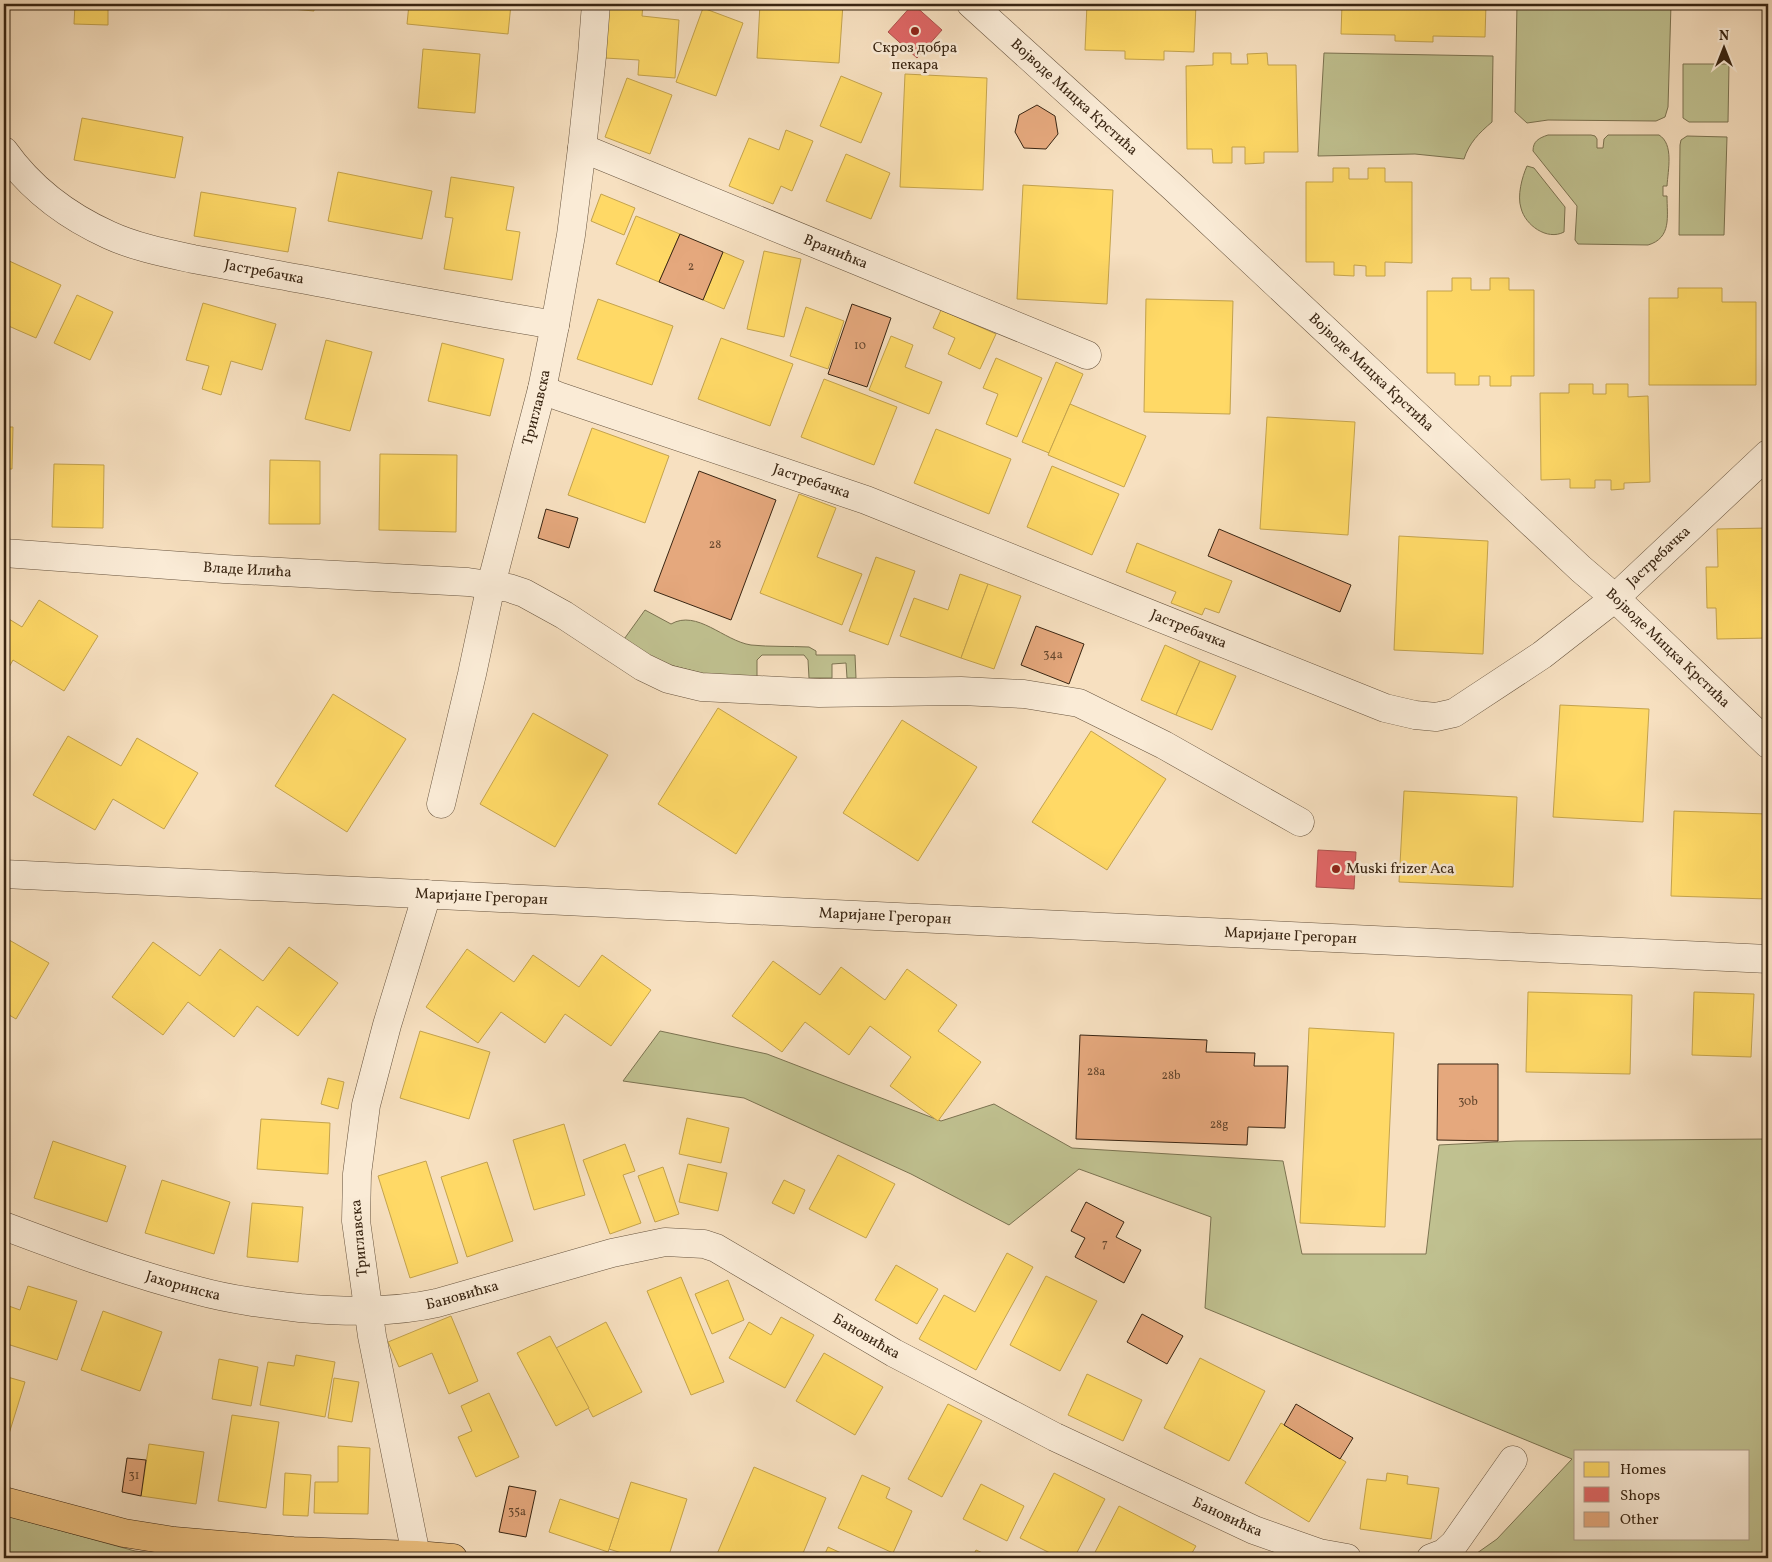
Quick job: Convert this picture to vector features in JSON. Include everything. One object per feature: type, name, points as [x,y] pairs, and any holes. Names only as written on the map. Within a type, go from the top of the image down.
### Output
[{"type":"main road","points":[[4,1501],[124,1533],[174,1540],[293,1551],[454,1558]]},
{"type":"street","name":"Триглавска","points":[[441,804],[491,585],[542,389],[555,325],[571,235],[592,56],[596,4]]},
{"type":"street","name":"Војводе Мицка Крстића","points":[[971,4],[1181,195],[1566,555],[1615,598],[1768,744]]},
{"type":"street","name":"Вранићка","points":[[582,148],[1088,356]]},
{"type":"street","name":"Јастребачка","points":[[4,151],[16,168],[42,194],[77,219],[110,236],[135,245],[223,265],[555,325]]},
{"type":"street","name":"Јастребачка","points":[[542,389],[866,500],[1385,708],[1415,715],[1436,716],[1454,713],[1542,655],[1615,598],[1768,454]]},
{"type":"street","name":"Владе Илића","points":[[4,553],[491,585],[509,588],[564,615],[643,667],[668,679],[701,687],[819,693],[962,691],[1024,694],[1079,703],[1164,745],[1300,822]]},
{"type":"street","name":"Маријане Грегоран","points":[[4,874],[1768,959]]},
{"type":"street","name":"Триглавска","points":[[416,1555],[372,1336],[356,1221],[357,1174],[365,1115],[387,1024],[427,894]]},
{"type":"street","name":"Јахоринска","points":[[4,1226],[103,1262],[199,1291],[234,1299],[275,1305],[327,1310],[369,1311]]},
{"type":"street","name":"Бановићка","points":[[369,1311],[416,1308],[612,1253],[665,1242],[704,1244],[723,1253],[894,1353],[1055,1438],[1254,1530],[1319,1553],[1347,1558]]},
{"type":"street","points":[[1431,1558],[1444,1552],[1454,1544],[1513,1460]]},
{"type":"green space","points":[[1517,4],[1671,4],[1668,107],[1665,117],[1656,121],[1548,120],[1527,123],[1515,112]]},
{"type":"green space","points":[[1324,53],[1493,56],[1492,122],[1475,139],[1464,159],[1415,154],[1318,156]]},
{"type":"green space","points":[[1683,64],[1729,64],[1728,122],[1689,122],[1683,118]]},
{"type":"green space","points":[[1548,135],[1595,136],[1597,148],[1603,148],[1604,139],[1608,135],[1659,135],[1664,139],[1667,145],[1669,165],[1667,186],[1663,186],[1663,196],[1667,196],[1667,218],[1665,232],[1661,237],[1656,242],[1648,245],[1578,244],[1575,240],[1577,206],[1533,151],[1537,140]]},
{"type":"green space","points":[[1687,136],[1727,137],[1724,235],[1679,235],[1680,145],[1681,140]]},
{"type":"green space","points":[[1527,166],[1534,168],[1565,207],[1564,232],[1557,234],[1544,233],[1532,225],[1523,214],[1520,192]]},
{"type":"green space","points":[[645,610],[671,624],[681,620],[701,623],[731,638],[751,645],[809,647],[816,651],[816,655],[855,655],[856,678],[847,678],[846,663],[832,664],[832,678],[809,678],[808,660],[804,655],[762,655],[757,660],[757,678],[716,677],[651,660],[622,642]]},
{"type":"green space","points":[[660,1031],[767,1054],[941,1121],[994,1104],[1072,1148],[1283,1161],[1302,1254],[1426,1254],[1439,1145],[1516,1141],[1768,1139],[1768,1558],[1470,1558],[1497,1539],[1572,1459],[1205,1308],[1211,1217],[1079,1169],[1009,1225],[911,1174],[744,1098],[623,1081]]},
{"type":"green space","points":[[4,1515],[135,1551],[198,1558],[4,1558]]},
{"type":"building: Homes","points":[[75,4],[108,4],[108,25],[74,24]]},
{"type":"building: Homes","points":[[238,4],[314,4],[314,11]]},
{"type":"building: Homes","points":[[409,4],[511,4],[508,34],[407,24]]},
{"type":"building: Homes","points":[[609,4],[643,4],[642,16],[679,20],[675,78],[638,75],[639,60],[605,58]]},
{"type":"building: Homes","points":[[760,4],[843,4],[839,63],[757,58]]},
{"type":"building: Homes","points":[[1087,4],[1196,4],[1194,52],[1164,51],[1164,60],[1125,59],[1125,51],[1085,50]]},
{"type":"building: Homes","points":[[1342,4],[1486,4],[1485,37],[1433,36],[1433,42],[1395,41],[1395,35],[1341,34]]},
{"type":"building: Homes","points":[[703,8],[743,23],[716,96],[676,82]]},
{"type":"building: Homes","points":[[423,49],[480,54],[475,113],[418,108]]},
{"type":"building: Homes","points":[[1213,53],[1231,53],[1231,64],[1248,64],[1247,54],[1267,53],[1268,65],[1296,65],[1298,152],[1264,152],[1264,163],[1245,164],[1245,147],[1232,147],[1232,163],[1213,163],[1212,149],[1187,149],[1186,66],[1213,65]]},
{"type":"building: Homes","points":[[905,74],[987,78],[983,190],[900,187]]},
{"type":"building: Homes","points":[[841,76],[882,93],[861,143],[820,126]]},
{"type":"building: Homes","points":[[627,78],[672,95],[650,154],[605,137]]},
{"type":"building: Homes","points":[[82,118],[183,137],[175,178],[74,160]]},
{"type":"building: Homes","points":[[786,130],[813,141],[792,191],[781,186],[773,204],[729,186],[749,138],[779,150]]},
{"type":"building: Homes","points":[[846,154],[890,173],[871,219],[826,201]]},
{"type":"building: Homes","points":[[1333,168],[1349,168],[1349,179],[1368,179],[1368,168],[1385,168],[1385,182],[1412,182],[1412,263],[1385,262],[1385,276],[1366,276],[1366,266],[1354,265],[1354,276],[1334,275],[1334,262],[1306,262],[1306,182],[1333,182]]},
{"type":"building: Homes","points":[[338,172],[432,191],[422,239],[328,221]]},
{"type":"building: Homes","points":[[451,177],[514,187],[506,230],[520,232],[512,280],[444,269],[453,218],[445,217]]},
{"type":"building: Homes","points":[[1023,185],[1113,190],[1107,304],[1017,299]]},
{"type":"building: Homes","points":[[201,192],[296,208],[288,252],[194,236]]},
{"type":"building: Homes","points":[[601,194],[635,208],[624,235],[591,221]]},
{"type":"building: Homes","points":[[636,216],[680,234],[659,282],[616,264]]},
{"type":"building: Homes","points":[[764,251],[801,259],[784,337],[747,329]]},
{"type":"building: Homes","points":[[723,252],[744,261],[724,309],[703,300]]},
{"type":"building: Homes","points":[[5,259],[61,285],[36,338],[4,324]]},
{"type":"building: Homes","points":[[1452,278],[1471,278],[1471,290],[1490,290],[1490,278],[1509,278],[1509,290],[1534,290],[1534,376],[1511,376],[1511,386],[1490,386],[1490,376],[1479,376],[1479,385],[1455,385],[1455,373],[1427,373],[1427,291],[1452,291]]},
{"type":"building: Homes","points":[[1678,288],[1722,288],[1722,302],[1756,302],[1756,385],[1649,385],[1649,298],[1678,298]]},
{"type":"building: Homes","points":[[77,295],[113,312],[90,360],[54,343]]},
{"type":"building: Homes","points":[[598,299],[673,326],[652,385],[577,359]]},
{"type":"building: Homes","points":[[1146,299],[1233,301],[1230,414],[1144,412]]},
{"type":"building: Homes","points":[[203,303],[276,324],[262,370],[231,361],[221,395],[202,389],[209,366],[186,360]]},
{"type":"building: Homes","points":[[806,307],[844,321],[828,369],[790,356]]},
{"type":"building: Homes","points":[[941,310],[996,334],[980,369],[948,354],[955,338],[933,328]]},
{"type":"building: Homes","points":[[891,336],[913,345],[905,367],[942,382],[929,414],[869,390]]},
{"type":"building: Homes","points":[[721,338],[793,364],[770,426],[698,399]]},
{"type":"building: Homes","points":[[326,340],[372,352],[350,431],[305,419]]},
{"type":"building: Homes","points":[[442,343],[504,359],[490,416],[428,401]]},
{"type":"building: Homes","points":[[996,358],[1042,378],[1017,437],[986,424],[998,394],[983,388]]},
{"type":"building: Homes","points":[[1056,362],[1083,374],[1049,453],[1022,442]]},
{"type":"building: Homes","points":[[824,379],[897,407],[874,465],[801,437]]},
{"type":"building: Homes","points":[[1569,384],[1593,384],[1593,394],[1606,394],[1606,384],[1628,384],[1628,397],[1648,396],[1650,482],[1624,483],[1624,489],[1611,490],[1611,480],[1595,480],[1595,488],[1570,488],[1570,479],[1541,480],[1540,393],[1569,393]]},
{"type":"building: Homes","points":[[1070,404],[1146,436],[1124,487],[1048,455]]},
{"type":"building: Homes","points":[[1267,417],[1355,422],[1348,535],[1260,529]]},
{"type":"building: Homes","points":[[4,427],[13,427],[12,469],[4,469]]},
{"type":"building: Homes","points":[[592,428],[669,456],[645,523],[568,495]]},
{"type":"building: Homes","points":[[936,429],[1011,459],[989,514],[914,483]]},
{"type":"building: Homes","points":[[380,454],[457,455],[456,532],[379,530]]},
{"type":"building: Homes","points":[[270,460],[320,461],[320,524],[269,524]]},
{"type":"building: Homes","points":[[54,464],[104,465],[103,528],[52,527]]},
{"type":"building: Homes","points":[[1052,466],[1119,494],[1092,555],[1027,527]]},
{"type":"building: Homes","points":[[799,494],[836,508],[817,557],[862,574],[842,625],[760,593]]},
{"type":"building: Homes","points":[[1768,528],[1768,638],[1717,639],[1716,608],[1707,608],[1706,567],[1718,567],[1717,529]]},
{"type":"building: Homes","points":[[1399,536],[1488,541],[1483,654],[1394,650]]},
{"type":"building: Homes","points":[[1137,543],[1232,581],[1219,613],[1205,608],[1202,615],[1171,603],[1176,592],[1126,572]]},
{"type":"building: Homes","points":[[876,557],[915,571],[888,645],[849,631]]},
{"type":"building: Homes","points":[[960,574],[988,584],[961,658],[900,636],[914,598],[948,610]]},
{"type":"building: Homes","points":[[988,584],[1021,596],[994,669],[961,658]]},
{"type":"building: Homes","points":[[39,600],[98,636],[64,691],[13,660],[4,676],[4,616],[22,627]]},
{"type":"building: Homes","points":[[1165,645],[1200,661],[1176,715],[1141,700]]},
{"type":"building: Homes","points":[[1200,661],[1236,676],[1212,730],[1176,715]]},
{"type":"building: Homes","points":[[333,694],[406,739],[347,832],[275,786]]},
{"type":"building: Homes","points":[[1560,705],[1649,709],[1643,822],[1553,817]]},
{"type":"building: Homes","points":[[718,708],[797,757],[736,854],[658,804]]},
{"type":"building: Homes","points":[[533,713],[608,755],[555,847],[480,804]]},
{"type":"building: Homes","points":[[902,720],[977,767],[918,861],[843,813]]},
{"type":"building: Homes","points":[[1091,731],[1166,779],[1107,870],[1032,822]]},
{"type":"building: Homes","points":[[68,736],[121,766],[137,738],[198,773],[164,829],[113,799],[95,830],[33,795]]},
{"type":"building: Homes","points":[[1404,791],[1517,797],[1513,887],[1399,882]]},
{"type":"building: Homes","points":[[1674,811],[1768,814],[1768,899],[1671,896]]},
{"type":"building: Homes","points":[[4,937],[49,963],[16,1019],[4,1012]]},
{"type":"building: Homes","points":[[153,942],[200,976],[220,949],[263,981],[289,947],[338,983],[298,1036],[257,1006],[234,1037],[188,1002],[163,1035],[112,997]]},
{"type":"building: Homes","points":[[467,949],[514,982],[533,955],[579,987],[602,955],[651,990],[611,1046],[565,1014],[545,1043],[501,1012],[478,1043],[426,1007]]},
{"type":"building: Homes","points":[[773,961],[820,995],[841,967],[885,1000],[907,969],[957,1005],[938,1031],[981,1062],[938,1121],[890,1086],[911,1057],[870,1026],[849,1055],[805,1022],[782,1052],[732,1016]]},
{"type":"building: Homes","points":[[1528,992],[1632,995],[1630,1074],[1526,1072]]},
{"type":"building: Homes","points":[[1694,992],[1754,994],[1751,1057],[1692,1055]]},
{"type":"building: Homes","points":[[1767,1000],[1768,1090],[1765,1090]]},
{"type":"building: Homes","points":[[1309,1028],[1394,1033],[1385,1227],[1300,1223]]},
{"type":"building: Homes","points":[[420,1031],[490,1052],[469,1119],[400,1098]]},
{"type":"building: Homes","points":[[328,1078],[344,1082],[338,1109],[321,1104]]},
{"type":"building: Homes","points":[[687,1118],[729,1128],[721,1163],[679,1154]]},
{"type":"building: Homes","points":[[261,1119],[330,1123],[328,1174],[257,1169]]},
{"type":"building: Homes","points":[[564,1124],[585,1195],[534,1210],[513,1140]]},
{"type":"building: Homes","points":[[53,1141],[126,1166],[107,1222],[34,1198]]},
{"type":"building: Homes","points":[[625,1144],[635,1171],[623,1175],[641,1223],[610,1234],[583,1160]]},
{"type":"building: Homes","points":[[838,1155],[895,1184],[866,1238],[809,1209]]},
{"type":"building: Homes","points":[[426,1161],[458,1263],[410,1278],[378,1176]]},
{"type":"building: Homes","points":[[487,1162],[513,1241],[467,1257],[441,1177]]},
{"type":"building: Homes","points":[[688,1164],[727,1173],[718,1211],[679,1202]]},
{"type":"building: Homes","points":[[663,1167],[679,1214],[655,1222],[638,1176]]},
{"type":"building: Homes","points":[[162,1180],[230,1202],[214,1254],[145,1233]]},
{"type":"building: Homes","points":[[784,1180],[805,1190],[794,1214],[772,1203]]},
{"type":"building: Homes","points":[[252,1203],[303,1207],[298,1262],[247,1257]]},
{"type":"building: Homes","points":[[1007,1253],[1033,1267],[976,1370],[919,1339],[944,1295],[975,1312]]},
{"type":"building: Homes","points":[[896,1265],[938,1289],[917,1324],[875,1300]]},
{"type":"building: Homes","points":[[1046,1276],[1097,1301],[1060,1371],[1010,1345]]},
{"type":"building: Homes","points":[[681,1277],[724,1382],[691,1395],[647,1291]]},
{"type":"building: Homes","points":[[728,1280],[744,1320],[712,1334],[695,1294]]},
{"type":"building: Homes","points":[[28,1286],[77,1301],[57,1360],[4,1343],[4,1313],[6,1305],[20,1310]]},
{"type":"building: Homes","points":[[103,1311],[162,1332],[140,1391],[81,1370]]},
{"type":"building: Homes","points":[[451,1316],[478,1381],[449,1394],[432,1353],[399,1367],[388,1342]]},
{"type":"building: Homes","points":[[781,1317],[814,1335],[785,1388],[729,1358],[749,1322],[771,1335]]},
{"type":"building: Homes","points":[[606,1322],[642,1392],[593,1417],[556,1348]]},
{"type":"building: Homes","points":[[550,1336],[589,1408],[556,1426],[517,1353]]},
{"type":"building: Homes","points":[[824,1353],[883,1387],[855,1435],[796,1401]]},
{"type":"building: Homes","points":[[296,1355],[335,1362],[325,1417],[260,1405],[268,1362],[294,1366]]},
{"type":"building: Homes","points":[[1200,1358],[1265,1391],[1229,1461],[1164,1428]]},
{"type":"building: Homes","points":[[219,1359],[258,1367],[251,1406],[212,1399]]},
{"type":"building: Homes","points":[[1087,1374],[1142,1400],[1123,1441],[1068,1415]]},
{"type":"building: Homes","points":[[4,1376],[25,1382],[4,1450]]},
{"type":"building: Homes","points":[[334,1378],[359,1382],[352,1422],[328,1418]]},
{"type":"building: Homes","points":[[489,1393],[519,1457],[476,1477],[458,1437],[472,1431],[461,1406]]},
{"type":"building: Homes","points":[[948,1404],[982,1421],[942,1497],[908,1479]]},
{"type":"building: Homes","points":[[232,1415],[279,1422],[266,1508],[218,1501]]},
{"type":"building: Homes","points":[[1281,1423],[1346,1462],[1309,1522],[1245,1483]]},
{"type":"building: Homes","points":[[149,1444],[204,1452],[196,1504],[141,1496]]},
{"type":"building: Homes","points":[[338,1446],[370,1448],[368,1514],[314,1513],[315,1482],[338,1482]]},
{"type":"building: Homes","points":[[754,1467],[826,1498],[801,1558],[728,1558],[717,1554]]},
{"type":"building: Homes","points":[[285,1473],[311,1475],[308,1516],[283,1515]]},
{"type":"building: Homes","points":[[1054,1473],[1105,1499],[1074,1558],[1060,1558],[1020,1538]]},
{"type":"building: Homes","points":[[1387,1473],[1408,1476],[1407,1484],[1439,1488],[1431,1539],[1360,1529],[1367,1479],[1386,1481]]},
{"type":"building: Homes","points":[[862,1475],[890,1488],[886,1498],[912,1511],[893,1553],[838,1528]]},
{"type":"building: Homes","points":[[631,1482],[687,1499],[668,1558],[638,1558],[609,1549]]},
{"type":"building: Homes","points":[[981,1484],[1024,1506],[1007,1541],[963,1519]]},
{"type":"building: Homes","points":[[560,1499],[619,1519],[608,1552],[549,1532]]},
{"type":"building: Homes","points":[[1119,1506],[1196,1546],[1189,1558],[1092,1558]]},
{"type":"building: Homes","points":[[828,1547],[852,1558],[823,1558]]},
{"type":"building: Homes","points":[[976,1550],[994,1558],[972,1558]]},
{"type":"building: Shops","points":[[913,4],[942,30],[917,58],[888,32]]},
{"type":"building: Shops","name":"Muski frizer Aca","points":[[1318,850],[1356,852],[1354,889],[1316,887]]},
{"type":"building: Other","points":[[1037,105],[1055,116],[1058,134],[1046,149],[1024,148],[1015,132],[1019,115]]},
{"type":"building: Other","points":[[680,234],[723,252],[703,300],[659,282]]},
{"type":"building: Other","points":[[852,304],[891,318],[867,387],[828,374]]},
{"type":"building: Other","points":[[699,471],[776,500],[731,620],[654,591]]},
{"type":"building: Other","points":[[546,509],[578,518],[569,548],[538,538]]},
{"type":"building: Other","points":[[1219,529],[1351,585],[1340,612],[1208,556]]},
{"type":"building: Other","points":[[1036,626],[1084,644],[1069,684],[1021,665]]},
{"type":"building: Other","points":[[1080,1035],[1207,1040],[1206,1052],[1255,1053],[1254,1066],[1288,1066],[1285,1128],[1248,1127],[1247,1145],[1076,1139]]},
{"type":"building: Other","points":[[1438,1064],[1498,1064],[1498,1141],[1437,1140]]},
{"type":"building: Other","points":[[1086,1202],[1124,1222],[1116,1237],[1141,1250],[1124,1283],[1075,1257],[1085,1238],[1071,1231]]},
{"type":"building: Other","points":[[1142,1314],[1183,1336],[1167,1364],[1127,1342]]},
{"type":"building: Other","points":[[1296,1404],[1353,1438],[1340,1459],[1284,1425]]},
{"type":"building: Other","points":[[127,1458],[146,1460],[141,1496],[122,1492]]},
{"type":"building: Other","points":[[509,1486],[536,1491],[526,1537],[499,1532]]},
{"type":"place","name":"Скроз добра пекара","points":[[915,31]]},
{"type":"place","name":"Muski frizer Aca","points":[[1336,869]]}]
